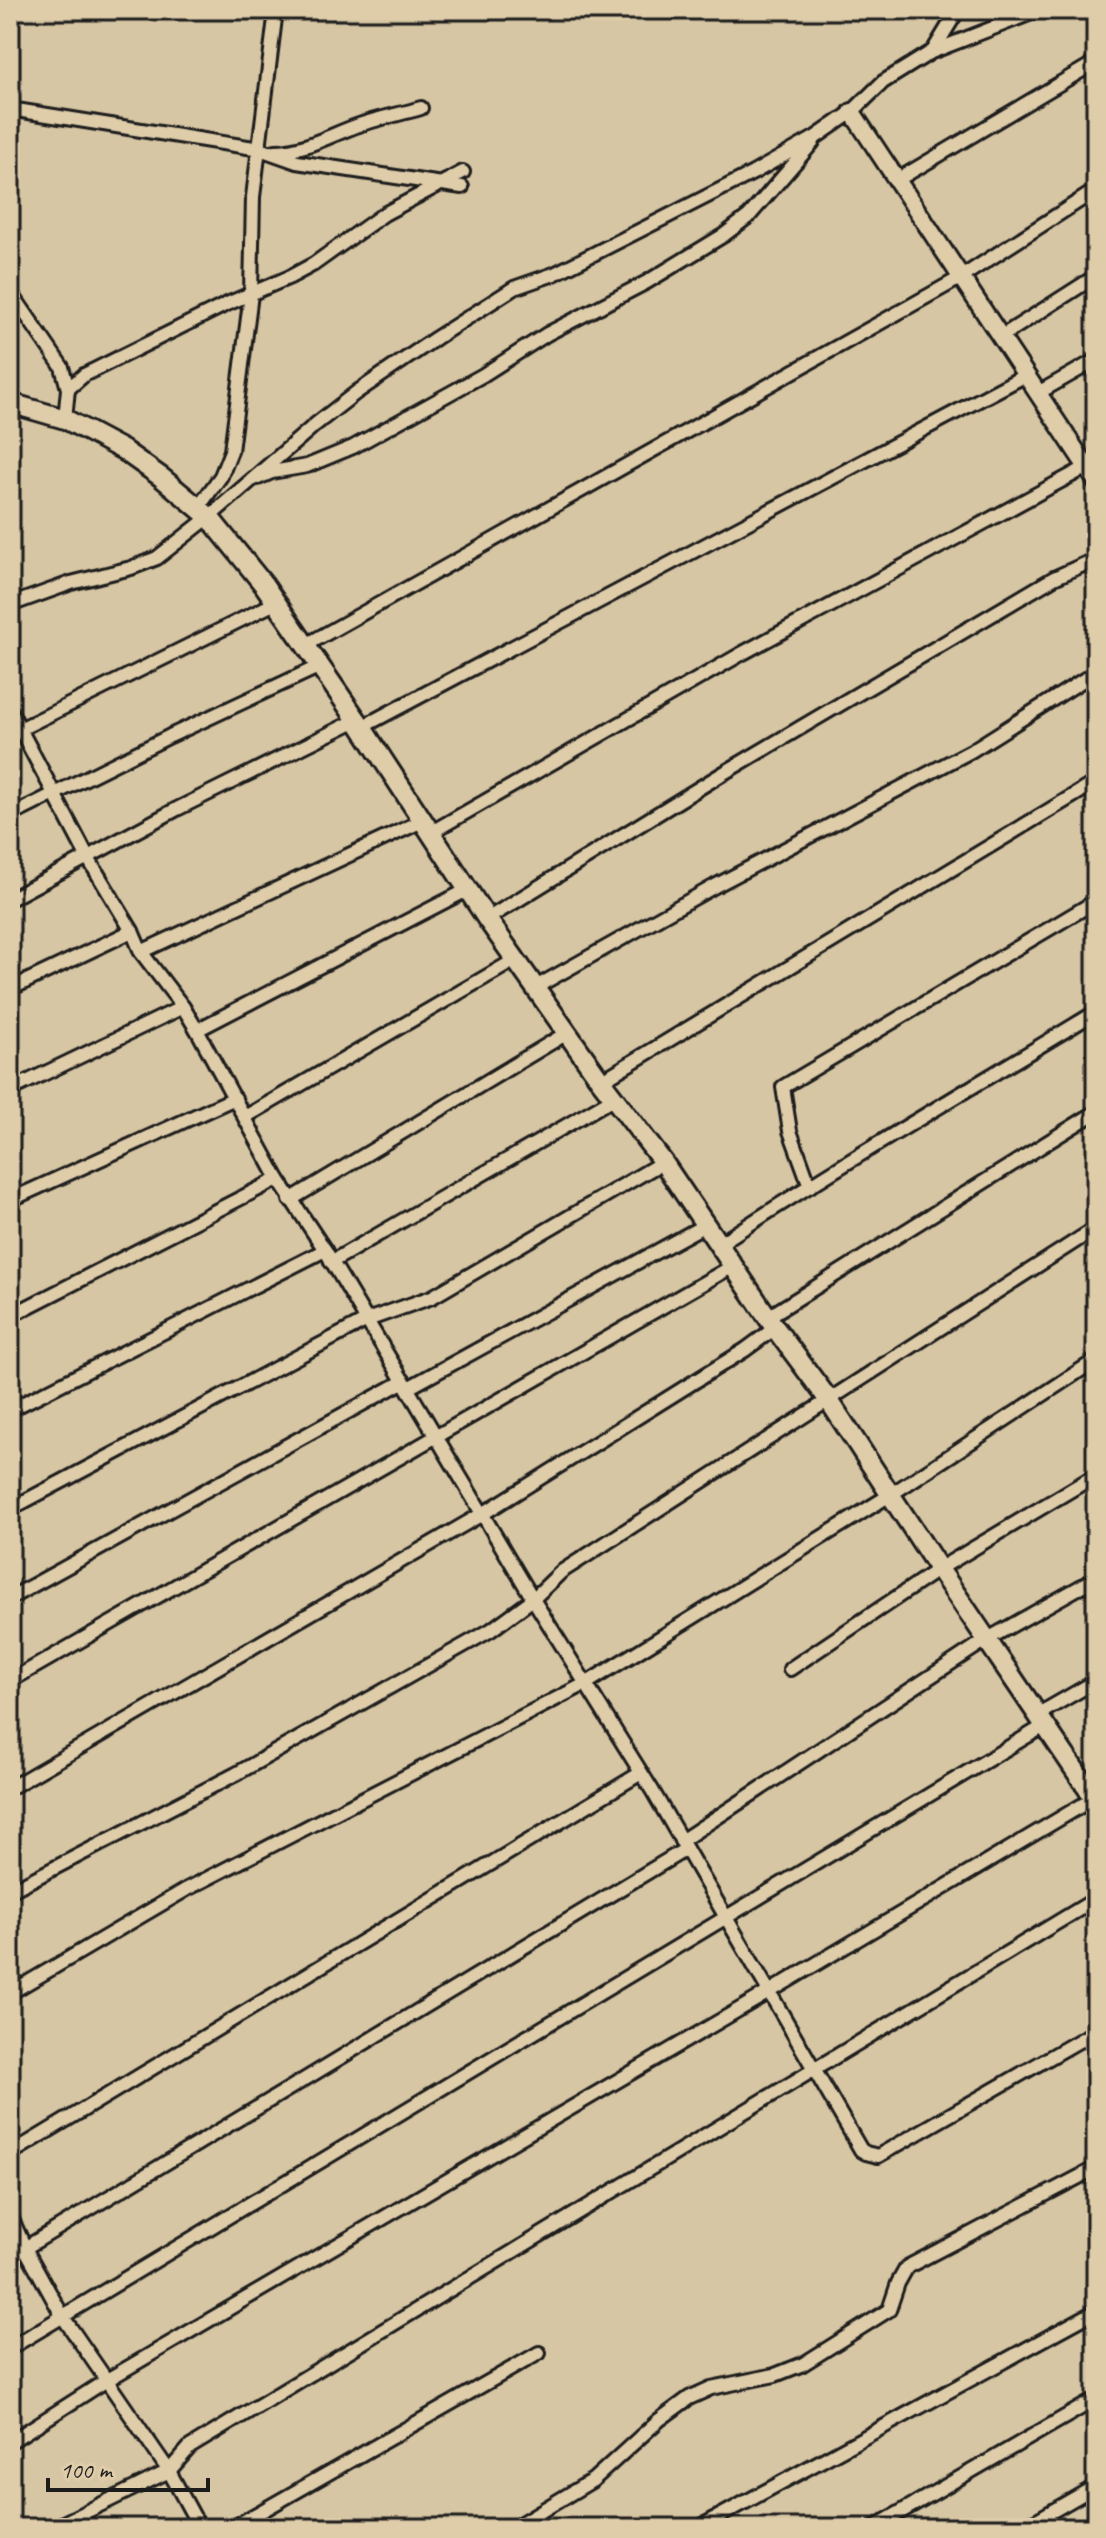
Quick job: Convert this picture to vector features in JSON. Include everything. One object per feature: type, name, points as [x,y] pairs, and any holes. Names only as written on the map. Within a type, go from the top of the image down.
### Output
[{"type":"main road","points":[[852,112],[960,278],[1093,470]]},
{"type":"main road","points":[[10,403],[65,419],[123,450],[161,477],[204,513],[277,602],[467,890],[601,1081],[663,1162],[771,1322],[828,1399],[1095,1799]]},
{"type":"street","points":[[204,513],[231,451],[251,294],[253,197],[264,150],[276,10]]},
{"type":"street","points":[[933,51],[958,10]]},
{"type":"street","points":[[10,605],[157,558],[204,513],[251,480],[357,392],[514,288],[554,274],[753,173],[816,137],[852,112],[883,82],[933,51],[1039,10]]},
{"type":"street","points":[[897,180],[1096,62]]},
{"type":"street","points":[[10,109],[286,151],[421,108]]},
{"type":"street","points":[[251,480],[272,472],[307,466],[353,447],[483,375],[547,334],[647,282],[749,216],[816,137]]},
{"type":"street","points":[[264,150],[297,162],[462,187]]},
{"type":"street","points":[[68,389],[84,375],[290,277],[384,214],[463,172]]},
{"type":"street","points":[[306,645],[960,278],[1096,190]]},
{"type":"street","points":[[1002,336],[1096,276]]},
{"type":"street","points":[[10,291],[62,367],[68,389],[65,419]]},
{"type":"street","points":[[1038,393],[1096,360]]},
{"type":"street","points":[[10,899],[177,809],[360,724],[1026,375]]},
{"type":"street","points":[[141,952],[426,827],[743,653],[1093,470]]},
{"type":"street","points":[[487,919],[722,774],[1054,578],[1096,559]]},
{"type":"street","points":[[16,732],[277,602]]},
{"type":"street","points":[[10,816],[320,666]]},
{"type":"street","points":[[536,987],[715,886],[971,751],[1096,672]]},
{"type":"street","points":[[10,710],[16,732],[132,931],[141,952],[197,1030],[290,1200],[328,1256],[533,1599],[587,1683],[861,2150],[878,2156],[1096,2031]]},
{"type":"street","points":[[601,1081],[1096,782]]},
{"type":"street","points":[[197,1030],[467,890]]},
{"type":"street","points":[[810,1186],[790,1131],[783,1087],[1096,901]]},
{"type":"street","points":[[10,989],[132,931]]},
{"type":"street","points":[[245,1117],[515,960]]},
{"type":"street","points":[[10,1090],[183,1007]]},
{"type":"street","points":[[719,1244],[870,1147],[1096,1012]]},
{"type":"street","points":[[290,1200],[567,1033]]},
{"type":"street","points":[[10,1200],[235,1098]]},
{"type":"street","points":[[10,1410],[328,1256],[614,1098]]},
{"type":"street","points":[[10,1788],[484,1513],[745,1350],[771,1322],[1096,1112]]},
{"type":"street","points":[[10,1509],[367,1320],[432,1297],[663,1162]]},
{"type":"street","points":[[10,1316],[278,1179]]},
{"type":"street","points":[[10,1598],[705,1225]]},
{"type":"street","points":[[10,1891],[250,1766],[491,1630],[533,1599],[561,1572],[1096,1228]]},
{"type":"street","points":[[10,1681],[733,1266]]},
{"type":"street","points":[[10,1993],[187,1889],[587,1683],[890,1495],[1096,1360]]},
{"type":"street","points":[[790,1669],[939,1569],[1096,1475]]},
{"type":"street","points":[[10,2257],[683,1845],[986,1640],[1096,1578]]},
{"type":"street","points":[[10,2348],[726,1918],[1041,1721],[1096,1681]]},
{"type":"street","points":[[10,2154],[641,1773]]},
{"type":"street","points":[[10,2442],[107,2380],[1095,1799]]},
{"type":"street","points":[[53,2528],[169,2471],[190,2447],[1096,1899]]},
{"type":"street","points":[[513,2528],[593,2480],[659,2420],[689,2398],[711,2388],[775,2375],[803,2364],[889,2310],[907,2267],[1096,2168]]},
{"type":"street","points":[[10,2215],[63,2317],[169,2471],[200,2528]]},
{"type":"street","points":[[698,2528],[1096,2311]]},
{"type":"street","points":[[232,2528],[539,2353]]},
{"type":"street","points":[[873,2528],[1096,2399]]},
{"type":"street","points":[[1023,2528],[1096,2486]]}]
